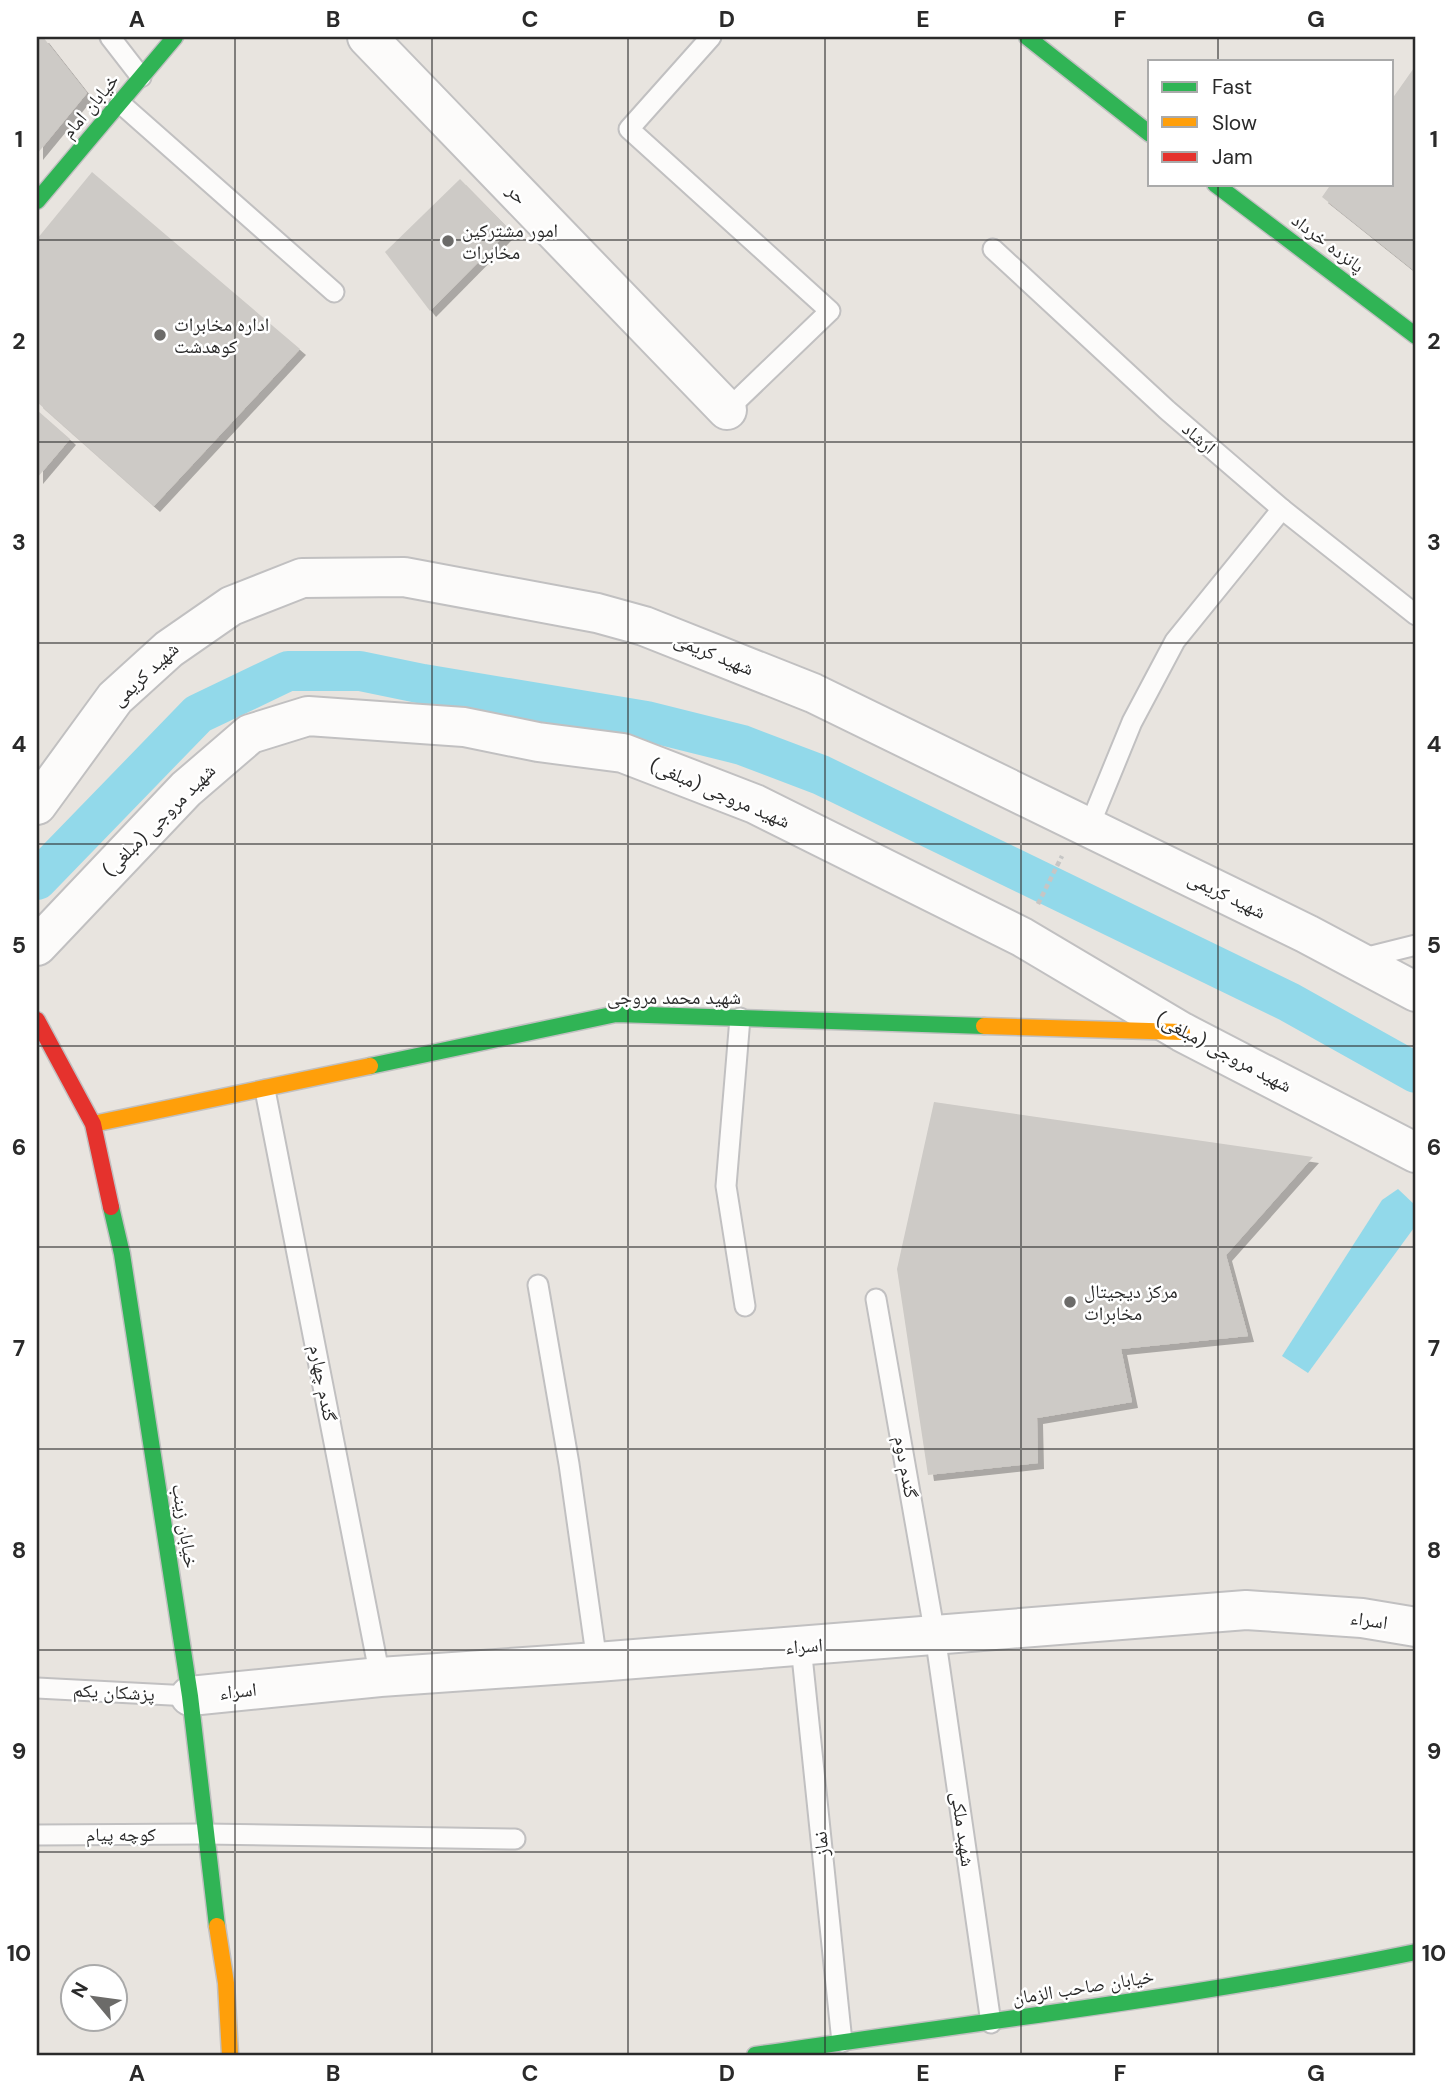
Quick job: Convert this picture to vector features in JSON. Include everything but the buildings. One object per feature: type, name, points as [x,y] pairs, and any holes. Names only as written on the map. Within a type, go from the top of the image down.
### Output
[{"type":"main road","name":"خیابان امام","points":[[37,201],[174,37]]},
{"type":"main road","points":[[1027,37],[1148,132]]},
{"type":"main road","name":"پانزده خرداد","points":[[1218,186],[1416,335]]},
{"type":"main road","name":"شهید محمد مروجی","points":[[93,1124],[265,1090],[616,1014],[1182,1032]]},
{"type":"main road","name":"خیابان زینب","points":[[37,1020],[93,1124],[122,1254],[190,1696],[205,1834],[226,1983],[230,2055]]},
{"type":"main road","name":"خیابان صاحب الزمان","points":[[755,2055],[1337,1970],[1416,1952]]},
{"type":"street","name":"حر","points":[[367,37],[727,410]]},
{"type":"street","name":"شهید کریمی","points":[[37,805],[115,698],[169,649],[231,606],[302,578],[404,578],[597,612],[644,626],[813,693],[1084,824],[1416,992]]},
{"type":"street","name":"شهید مروجی (مبلغی)","points":[[37,946],[186,789],[250,734],[308,716],[464,727],[538,742],[623,753],[755,804],[1022,937],[1182,1032],[1416,1153]]},
{"type":"street","name":"اسراء","points":[[190,1696],[380,1677],[1246,1610],[1363,1618],[1416,1628]]},
{"type":"lane","points":[[110,37],[141,77]]},
{"type":"lane","points":[[711,37],[629,128],[830,311],[727,410]]},
{"type":"lane","points":[[120,103],[334,292]]},
{"type":"lane","name":"ارشاد","points":[[993,249],[1167,410],[1282,509],[1416,615]]},
{"type":"lane","points":[[1084,824],[1132,722],[1175,641],[1282,509]]},
{"type":"lane","points":[[1356,960],[1416,945]]},
{"type":"lane","points":[[740,1018],[726,1186],[745,1306]]},
{"type":"lane","name":"گندم چهارم","points":[[265,1090],[380,1677]]},
{"type":"lane","points":[[538,1285],[569,1464],[597,1662]]},
{"type":"lane","name":"گندم دوم","points":[[876,1299],[935,1635]]},
{"type":"lane","name":"شهید ملکی","points":[[935,1635],[991,2022]]},
{"type":"lane","name":"نماز","points":[[801,1646],[842,2042]]},
{"type":"lane","name":"پزشکان یکم","points":[[37,1688],[190,1696]]},
{"type":"lane","name":"کوچه پیام","points":[[37,1835],[205,1834],[516,1839]]},
{"type":"path","points":[[1022,937],[1084,824]]},
{"type":"water","points":[[1398,1189],[1416,1206],[1416,1225],[1308,1373],[1282,1356],[1382,1200]]},
{"type":"waterway","points":[[37,880],[198,714],[288,671],[360,671],[646,721],[742,745],[821,775],[1289,1002],[1416,1073]]},
{"type":"traffic: fast","points":[[37,201],[175,37]]},
{"type":"traffic: fast","points":[[1027,37],[1148,132]]},
{"type":"traffic: fast","points":[[1218,186],[1416,336]]},
{"type":"traffic: fast","points":[[370,1066],[616,1014],[984,1026]]},
{"type":"traffic: fast","points":[[111,1207],[122,1254],[190,1696],[217,1926]]},
{"type":"traffic: fast","points":[[755,2055],[1169,1996],[1416,1952]]},
{"type":"traffic: slow","points":[[984,1026],[1182,1032]]},
{"type":"traffic: slow","points":[[93,1124],[370,1066]]},
{"type":"traffic: slow","points":[[217,1926],[226,1983],[230,2055]]},
{"type":"traffic: jam","points":[[37,1020],[93,1124],[111,1207]]},
{"type":"place","name":"امور مشترکین مخابرات","points":[[448,241]]},
{"type":"place","name":"اداره مخابرات کوهدشت","points":[[160,335]]},
{"type":"place","name":"مرکز دیجیتال مخابرات","points":[[1070,1302]]}]
